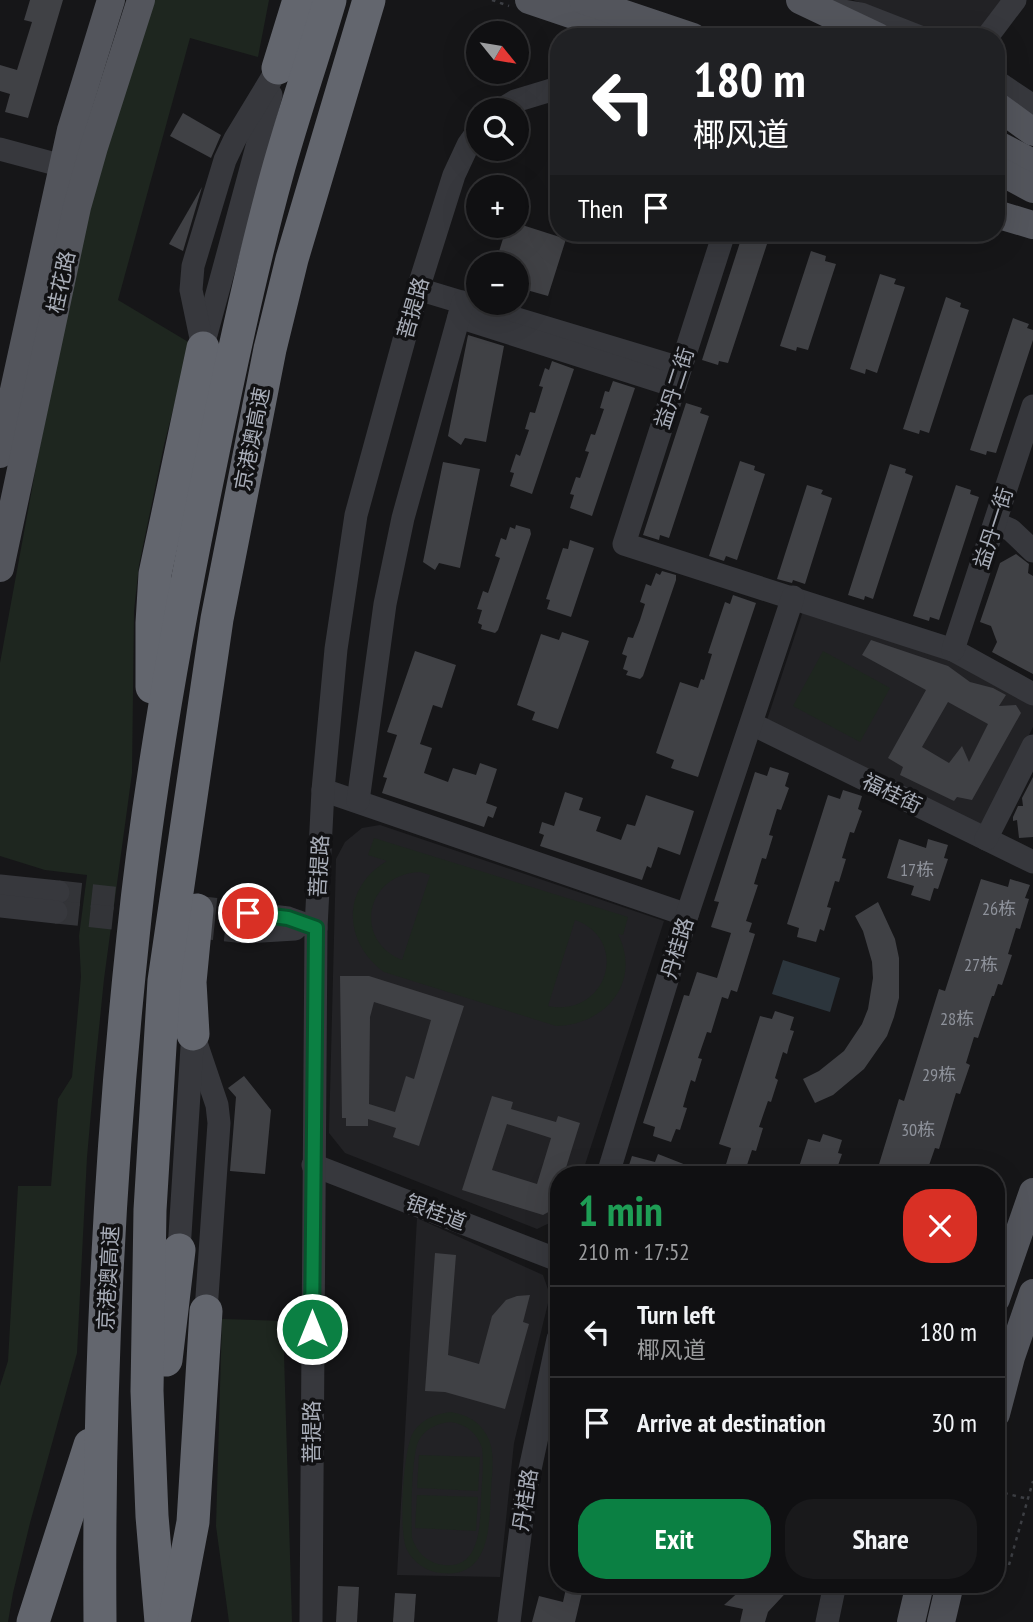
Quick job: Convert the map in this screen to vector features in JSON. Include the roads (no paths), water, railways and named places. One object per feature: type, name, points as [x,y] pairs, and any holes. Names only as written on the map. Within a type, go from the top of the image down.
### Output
[{"type":"highway","points":[[278,68],[299,0]]},
{"type":"highway","name":"京港澳高速","points":[[100,1622],[102,1410],[109,1261],[133,935],[152,796],[172,662],[234,345],[278,172],[330,0]]},
{"type":"highway","points":[[193,1034],[190,982],[181,944],[189,888],[215,771],[248,554],[270,349],[296,247],[369,0]]},
{"type":"highway","points":[[152,796],[152,623],[155,574],[203,348]]},
{"type":"highway","name":"京港澳高速","points":[[161,1622],[152,1516],[147,1391],[150,1210],[164,981],[181,944]]},
{"type":"highway","points":[[152,1516],[179,1250]]},
{"type":"highway","points":[[174,1622],[193,1522],[206,1311]]},
{"type":"highway","points":[[33,1622],[102,1410]]},
{"type":"main road","name":"桂花路","points":[[0,568],[77,207],[71,130],[111,0]]},
{"type":"main road","name":"桂花路","points":[[0,450],[75,169],[141,0]]},
{"type":"main road","points":[[529,0],[611,28]]},
{"type":"main road","points":[[583,0],[666,28]]},
{"type":"main road","points":[[589,28],[599,0]]},
{"type":"main road","points":[[607,28],[617,0]]},
{"type":"main road","points":[[650,28],[660,0]]},
{"type":"main road","points":[[809,3],[860,28]]},
{"type":"main road","points":[[1005,112],[1033,132]]},
{"type":"main road","points":[[1005,149],[1033,163]]},
{"type":"main road","points":[[1005,174],[1033,189]]},
{"type":"main road","points":[[1005,217],[1033,225]]},
{"type":"main road","points":[[1005,1273],[1033,1192]]},
{"type":"main road","points":[[1005,1380],[1033,1293]]},
{"type":"main road","points":[[911,1622],[918,1593]]},
{"type":"main road","points":[[941,1622],[948,1593]]},
{"type":"street","points":[[994,28],[1015,0]]},
{"type":"street","points":[[809,3],[861,14],[897,28]]},
{"type":"street","points":[[203,348],[278,68]]},
{"type":"street","points":[[1005,87],[1033,106]]},
{"type":"street","points":[[524,98],[550,90]]},
{"type":"street","points":[[0,149],[75,169]]},
{"type":"street","name":"菩提路","points":[[311,1622],[316,928],[323,790],[336,649],[356,515],[418,289],[454,174],[466,149]]},
{"type":"street","name":"益丹二街","points":[[721,242],[624,544],[793,597]]},
{"type":"street","points":[[418,289],[461,310],[678,377]]},
{"type":"street","points":[[358,801],[385,604],[403,518],[461,310]]},
{"type":"street","name":"益丹一街","points":[[953,650],[1033,406]]},
{"type":"street","points":[[995,523],[1011,530],[1033,551]]},
{"type":"street","points":[[793,597],[953,650],[1033,694]]},
{"type":"street","name":"丹桂路","points":[[610,1166],[687,915],[793,597]]},
{"type":"street","name":"福桂街","points":[[752,723],[1033,862]]},
{"type":"street","points":[[986,839],[1033,746]]},
{"type":"street","points":[[323,790],[687,915]]},
{"type":"street","points":[[0,886],[57,902],[0,906]]},
{"type":"street","points":[[247,922],[288,918],[316,928]]},
{"type":"street","points":[[193,1034],[219,1116],[206,1311]]},
{"type":"street","points":[[179,1250],[193,1034]]},
{"type":"street","name":"银桂道","points":[[313,1165],[550,1257]]},
{"type":"street","points":[[179,1250],[208,1206],[215,1190]]},
{"type":"street","name":"丹桂路","points":[[509,1622],[526,1488],[550,1376]]},
{"type":"street","points":[[827,1622],[833,1593]]},
{"type":"tunnel","points":[[58,892],[248,913]]},
{"type":"tunnel","points":[[56,912],[246,932]]}]
